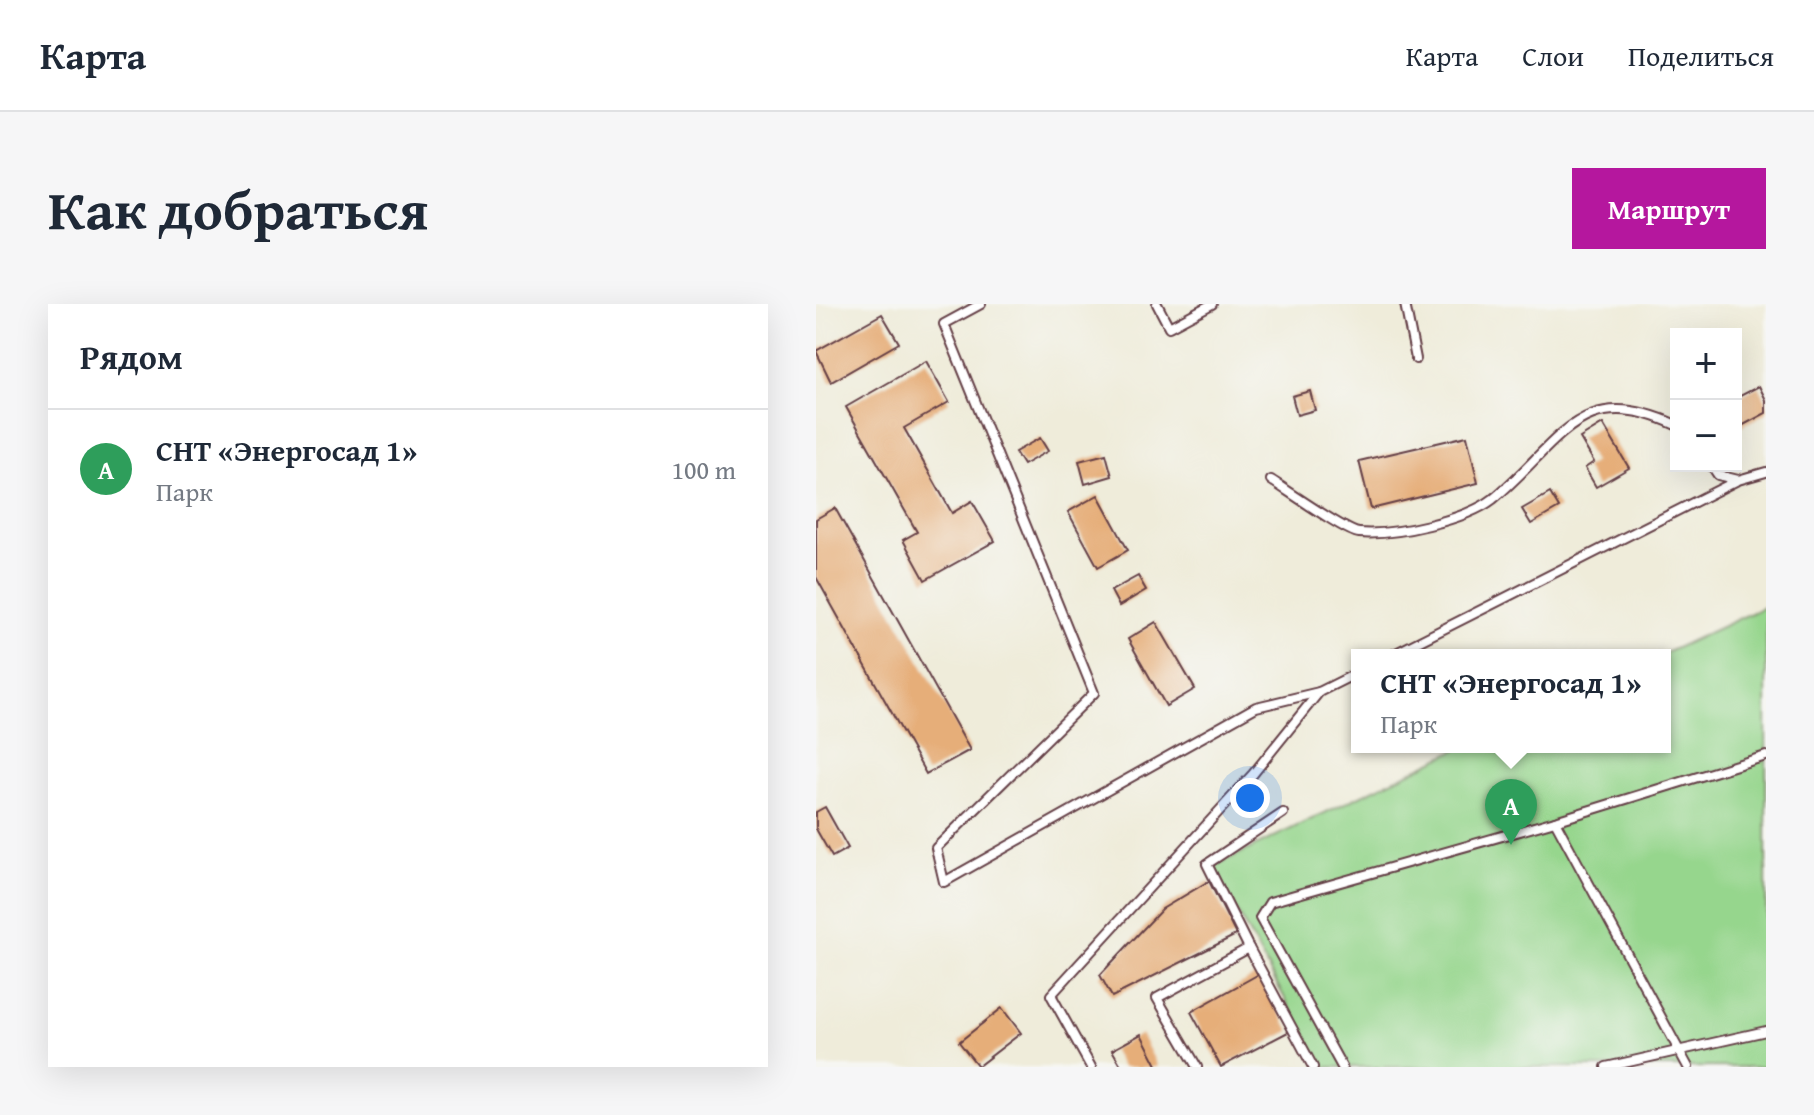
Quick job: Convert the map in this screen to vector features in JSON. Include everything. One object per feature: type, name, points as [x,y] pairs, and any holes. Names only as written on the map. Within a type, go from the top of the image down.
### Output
[{"type":"lane","points":[[981,304],[944,324],[1094,693],[936,848],[944,882],[1256,707],[1319,692],[1351,676]]},
{"type":"lane","points":[[1157,304],[1169,327],[1212,304]]},
{"type":"lane","points":[[1405,304],[1416,359]]},
{"type":"lane","points":[[1271,480],[1357,533],[1440,524],[1491,501],[1578,419],[1604,409],[1628,408],[1670,423]]},
{"type":"lane","points":[[1716,472],[1738,480]]},
{"type":"lane","points":[[1404,649],[1738,480],[1766,472]]},
{"type":"lane","points":[[1091,1067],[1051,995],[1253,774],[1319,692]]},
{"type":"lane","points":[[1342,1067],[1260,918],[1270,902],[1555,821],[1766,756]]},
{"type":"lane","points":[[1283,813],[1207,864],[1313,1067]]},
{"type":"lane","points":[[1555,821],[1688,1067]]},
{"type":"lane","points":[[1197,1067],[1157,998],[1249,948]]},
{"type":"lane","points":[[1606,1067],[1766,1031]]},
{"type":"green space","points":[[1766,606],[1766,1067],[1323,1067],[1212,867],[1450,753],[1671,753],[1671,650]]},
{"type":"building","points":[[882,314],[899,343],[831,382],[816,351]]},
{"type":"building","points":[[926,361],[949,402],[904,428],[952,513],[972,501],[995,541],[925,580],[903,540],[917,532],[846,407]]},
{"type":"building","points":[[1759,386],[1766,400],[1766,413],[1742,426],[1742,400],[1742,395]]},
{"type":"building","points":[[1310,391],[1315,410],[1297,415],[1292,396]]},
{"type":"building","points":[[1603,424],[1629,468],[1596,487],[1585,468],[1594,462],[1580,438]]},
{"type":"building","points":[[1467,436],[1478,483],[1371,509],[1359,461]]},
{"type":"building","points":[[1040,438],[1048,451],[1023,465],[1015,452]]},
{"type":"building","points":[[1106,454],[1112,476],[1085,484],[1079,461]]},
{"type":"building","points":[[1550,493],[1559,508],[1531,524],[1522,509]]},
{"type":"building","points":[[1098,495],[1128,550],[1098,567],[1068,512]]},
{"type":"building","points":[[835,508],[970,750],[926,774],[816,577],[816,519]]},
{"type":"building","points":[[1138,576],[1146,590],[1119,606],[1111,591]]},
{"type":"building","points":[[1156,622],[1195,689],[1166,706],[1128,639]]},
{"type":"building","points":[[825,807],[848,848],[832,857],[816,829],[816,812]]},
{"type":"building","points":[[1209,881],[1236,935],[1112,997],[1100,975],[1162,909]]},
{"type":"building","points":[[1259,974],[1290,1031],[1221,1067],[1191,1012]]},
{"type":"building","points":[[1002,1008],[1021,1033],[978,1066],[959,1042]]},
{"type":"building","points":[[1141,1034],[1158,1067],[1122,1067],[1112,1050]]},
{"type":"place","name":"СНТ «Энергосад 1»","points":[[1511,845]]}]
